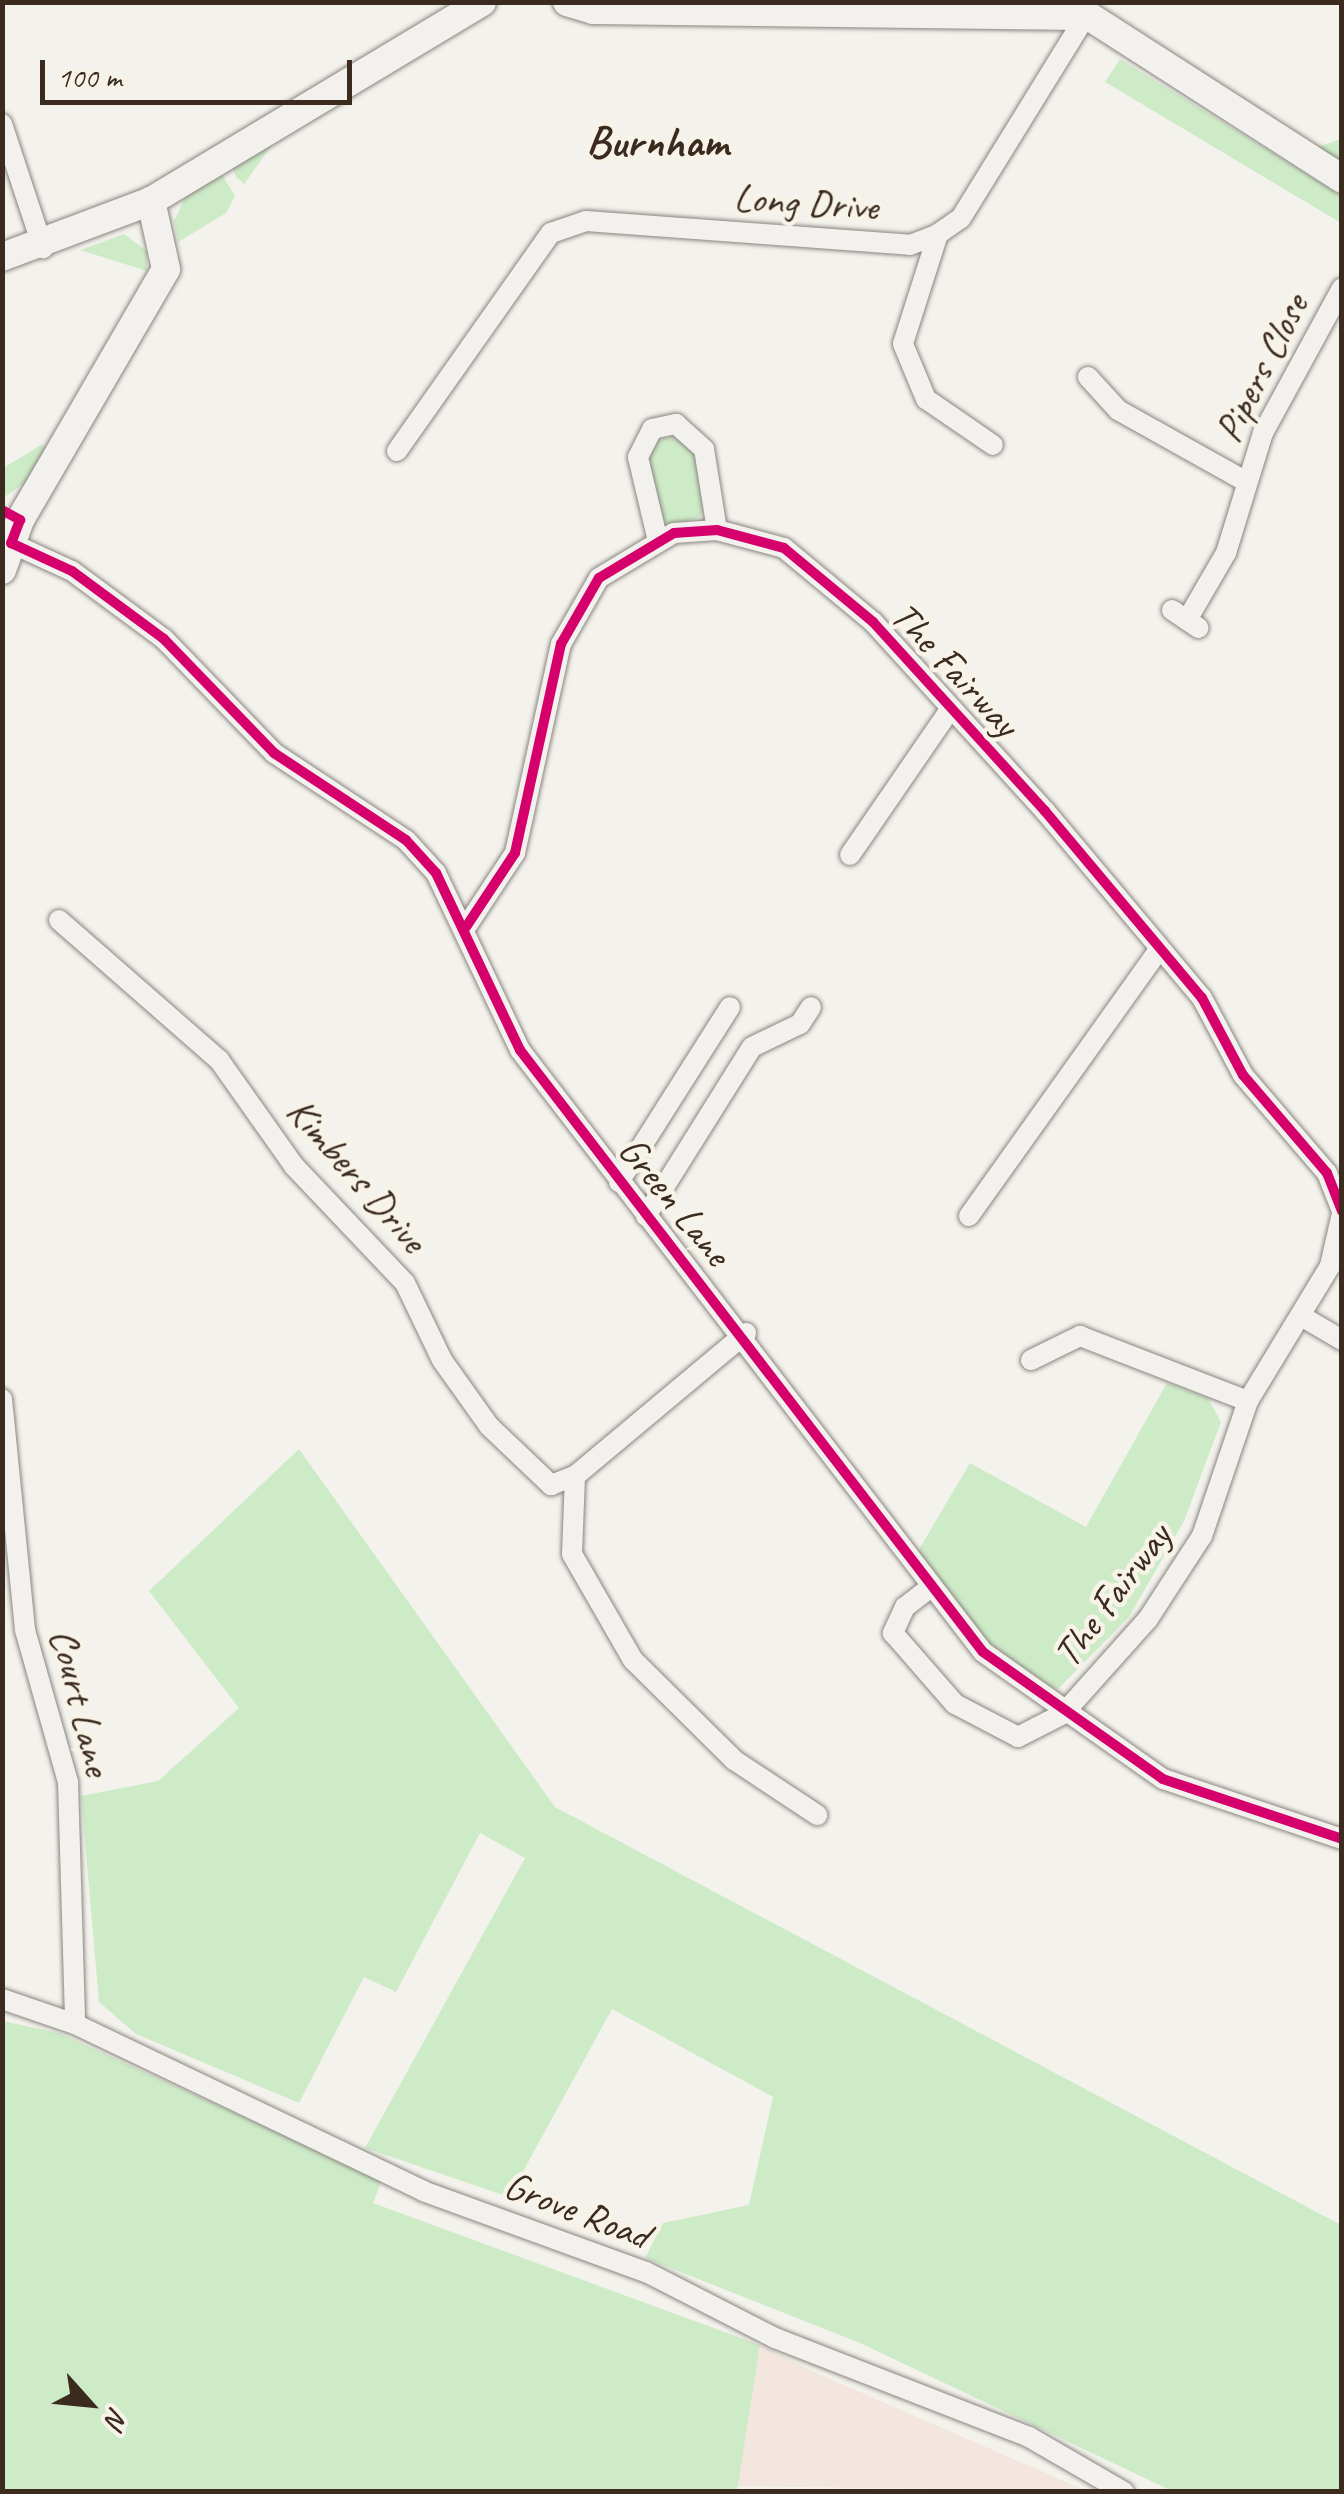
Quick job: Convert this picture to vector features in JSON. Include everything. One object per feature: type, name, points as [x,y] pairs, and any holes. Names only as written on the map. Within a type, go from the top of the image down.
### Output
[{"type":"street","points":[[2,257],[43,248],[151,201],[482,2]]},
{"type":"street","points":[[568,2],[593,10],[1077,10],[1342,179]]},
{"type":"street","points":[[993,445],[926,399],[902,344],[938,234],[961,218],[1077,10]]},
{"type":"street","points":[[2,124],[43,248]]},
{"type":"street","points":[[9,536],[166,269],[151,201]]},
{"type":"street","name":"Long Drive","points":[[397,451],[551,233],[586,221],[910,245],[938,234]]},
{"type":"street","name":"Pipers Close","points":[[1186,619],[1226,553],[1245,480],[1342,288]]},
{"type":"street","name":"Pipers Close","points":[[1088,378],[1118,410],[1245,480]]},
{"type":"street","points":[[657,537],[638,457],[652,429],[676,424],[704,449],[717,530]]},
{"type":"street","name":"The Fairway","points":[[466,927],[515,853],[561,644],[600,578],[657,537],[717,530],[784,548],[872,622],[952,708],[1202,998],[1243,1075],[1327,1173],[1342,1212],[1330,1266],[1248,1401],[1202,1536],[1148,1618],[1063,1714]]},
{"type":"street","name":"Green Lane","points":[[9,536],[72,571],[164,639],[274,752],[406,840],[466,927],[520,1050],[646,1216],[746,1333],[927,1590],[983,1652],[1063,1714],[1170,1783],[1342,1839]]},
{"type":"street","name":"The Fairway","points":[[850,855],[952,708]]},
{"type":"street","name":"Kimbers Drive","points":[[59,920],[219,1060],[294,1166],[406,1283],[442,1360],[519,1462],[551,1485],[574,1476]]},
{"type":"street","points":[[969,1216],[1159,950]]},
{"type":"street","points":[[619,1182],[730,1007]]},
{"type":"street","points":[[646,1216],[752,1047],[800,1024],[811,1007]]},
{"type":"street","points":[[1301,1316],[1342,1340]]},
{"type":"street","points":[[746,1333],[574,1476],[572,1554],[633,1660],[734,1760],[817,1815]]},
{"type":"street","points":[[1030,1360],[1080,1336],[1248,1401]]},
{"type":"street","name":"Court Lane","points":[[2,1399],[25,1630],[68,1782],[74,2024]]},
{"type":"street","points":[[927,1590],[904,1607],[893,1633],[954,1704],[1018,1738],[1063,1714]]},
{"type":"street","name":"Grove Road","points":[[2,1999],[74,2024],[422,2192],[646,2272],[775,2338],[1029,2437],[1124,2492]]},
{"type":"shaded area","points":[[760,2345],[821,2375],[1087,2491],[734,2486]]},
{"type":"green space","points":[[1094,3],[1318,147],[1341,139],[1341,166]]},
{"type":"green space","points":[[1120,59],[1341,195],[1341,223],[1105,82]]},
{"type":"green space","points":[[277,138],[244,184],[232,167]]},
{"type":"green space","points":[[220,171],[235,196],[226,213],[178,242],[174,221],[188,191]]},
{"type":"green space","points":[[124,234],[147,251],[147,271],[80,250]]},
{"type":"green space","points":[[676,436],[694,446],[706,500],[700,517],[672,526],[656,514],[646,458],[655,441]]},
{"type":"green space","points":[[41,445],[47,448],[29,480],[3,498],[3,468]]},
{"type":"green space","points":[[1167,1383],[1208,1398],[1221,1422],[1184,1521],[1129,1617],[1058,1689],[1041,1685],[984,1640],[918,1551],[970,1463],[1086,1527]]},
{"type":"green space","points":[[299,1449],[555,1807],[1341,2225],[1341,2491],[1172,2491],[860,2343],[645,2258],[663,2223],[749,2205],[773,2097],[612,2009],[509,2197],[365,2148],[525,1858],[480,1833],[396,1992],[364,1977],[299,2103],[136,2034],[99,2002],[81,1796],[158,1781],[239,1708],[149,1591]]},
{"type":"green space","points":[[3,2021],[59,2033],[382,2180],[373,2203],[760,2345],[737,2491],[3,2492]]},
{"type":"cycle path","points":[[2,510],[20,520],[11,543],[72,571],[164,639],[274,753],[406,840],[436,873],[520,1050],[983,1652],[1163,1779],[1342,1839]]},
{"type":"cycle path","points":[[466,927],[515,853],[561,644],[599,578],[674,533],[717,530],[784,548],[873,622],[1045,811],[1202,998],[1243,1075],[1327,1173],[1342,1211]]},
{"type":"district","name":"Burnham","points":[[657,142]]}]
